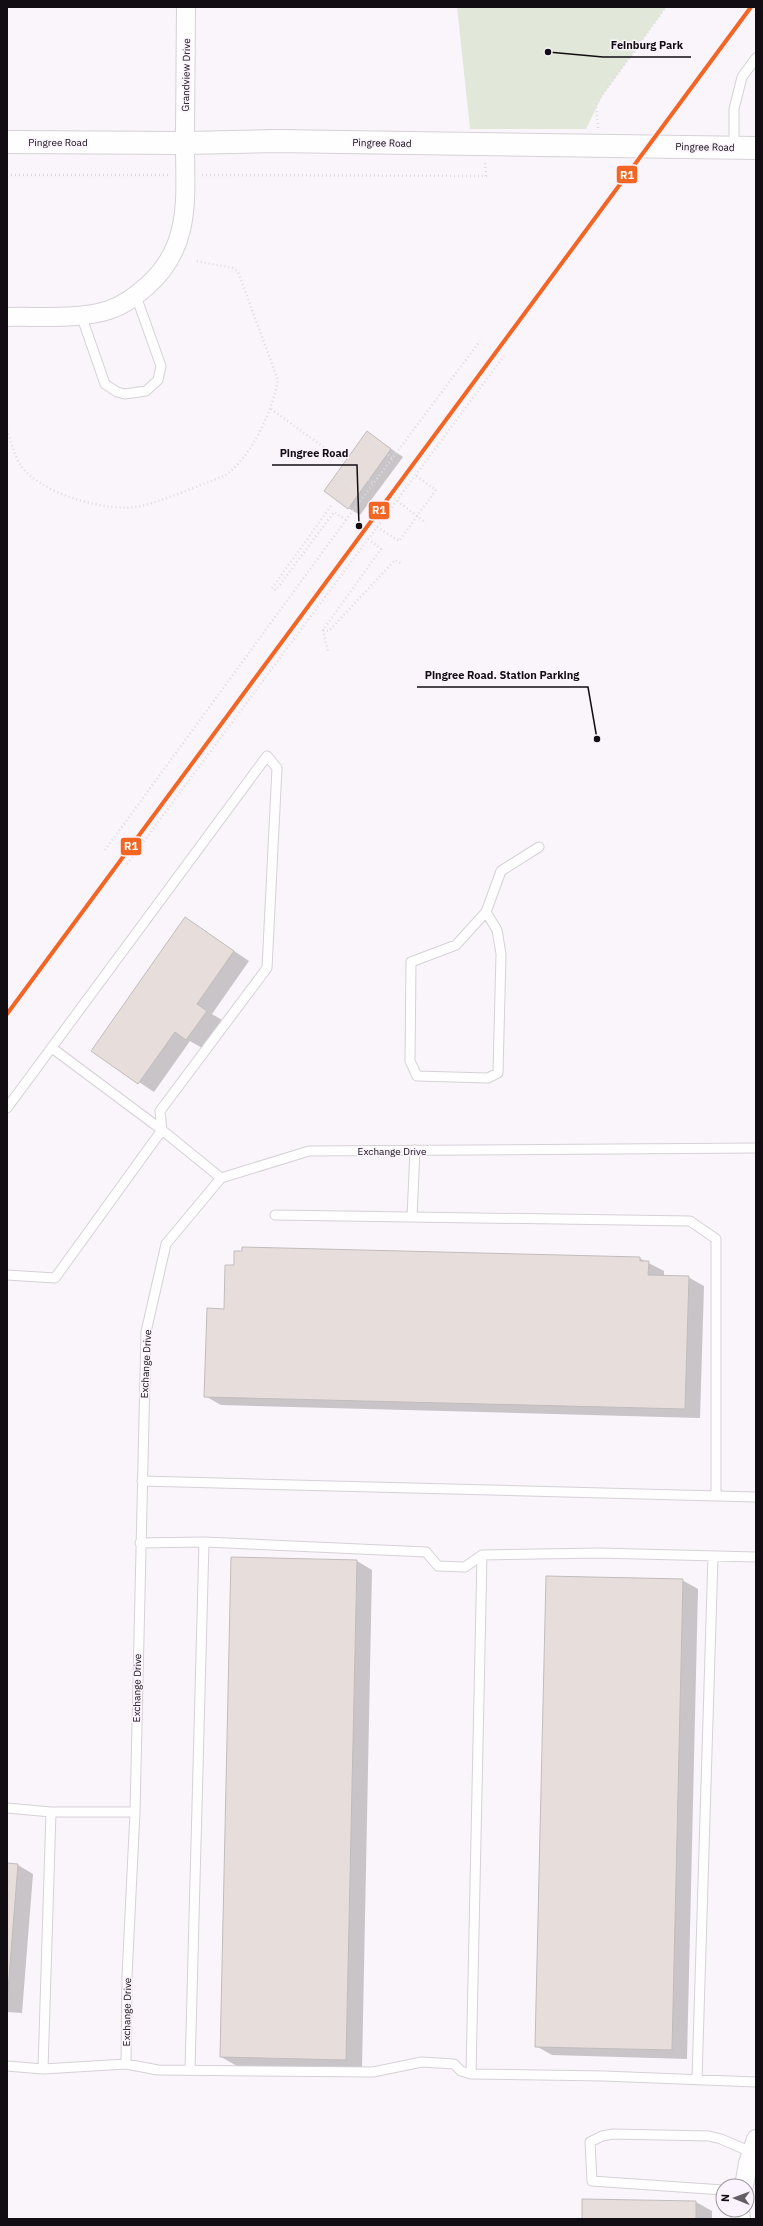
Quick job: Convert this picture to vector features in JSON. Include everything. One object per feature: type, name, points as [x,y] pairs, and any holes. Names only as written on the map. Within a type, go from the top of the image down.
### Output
[{"type":"street","name":"Grandview Drive","points":[[7,317],[81,315],[110,310],[136,296],[161,273],[175,250],[184,219],[187,175],[185,143],[186,7]]},
{"type":"street","name":"Pingree Road","points":[[7,142],[185,143],[276,141],[756,148]]},
{"type":"street","points":[[746,2178],[754,2145]]},
{"type":"lane","points":[[734,147],[734,108],[742,76],[756,58]]},
{"type":"lane","points":[[81,315],[105,384],[117,392],[125,394],[146,391],[158,380],[161,366],[136,296]]},
{"type":"lane","points":[[7,1108],[267,756],[277,768],[267,968],[160,1111],[162,1130],[55,1278],[7,1275]]},
{"type":"lane","points":[[486,912],[497,930],[501,954],[498,1073],[488,1078],[417,1076],[410,1061],[411,962],[456,945],[486,912],[501,871],[540,847]]},
{"type":"lane","points":[[52,1048],[162,1130],[221,1178]]},
{"type":"lane","name":"Exchange Drive","points":[[126,2064],[127,1976],[135,1812],[146,1332],[166,1244],[221,1178],[309,1151],[756,1148]]},
{"type":"lane","points":[[412,1217],[415,1150]]},
{"type":"lane","points":[[275,1215],[690,1221],[716,1239],[716,1496]]},
{"type":"lane","points":[[142,1482],[756,1497]]},
{"type":"lane","points":[[140,1542],[204,1542],[426,1552],[438,1566],[464,1567],[482,1555],[599,1553],[756,1557]]},
{"type":"lane","points":[[190,2070],[204,1542]]},
{"type":"lane","points":[[471,2074],[482,1555]]},
{"type":"lane","points":[[697,2079],[712,1556]]},
{"type":"lane","points":[[7,1808],[51,1812],[135,1812]]},
{"type":"lane","points":[[43,2068],[51,1812]]},
{"type":"lane","points":[[7,2066],[43,2068],[126,2064],[158,2070],[373,2072],[422,2062],[454,2064],[460,2071],[471,2074],[697,2079],[756,2082]]},
{"type":"lane","points":[[715,2189],[592,2181],[590,2142],[602,2136],[613,2134],[708,2136],[754,2145]]},
{"type":"path","points":[[600,145],[596,104],[666,7]]},
{"type":"path","points":[[7,175],[486,176],[485,144]]},
{"type":"path","points":[[7,430],[20,464],[31,478],[64,495],[109,507],[124,509],[141,506],[182,492],[233,470],[244,456],[271,409],[278,380],[241,276],[233,268],[196,261]]},
{"type":"path","points":[[105,850],[353,510],[480,341]]},
{"type":"path","points":[[126,864],[504,356]]},
{"type":"path","points":[[271,409],[373,483]]},
{"type":"path","points":[[353,510],[329,492],[367,440],[392,458]]},
{"type":"path","points":[[342,490],[357,471]]},
{"type":"path","points":[[377,526],[400,541],[436,490],[415,475]]},
{"type":"path","points":[[391,496],[426,523]]},
{"type":"path","points":[[331,506],[272,588],[276,590],[334,512],[346,520]]},
{"type":"path","points":[[328,651],[323,630],[381,549],[368,539]]},
{"type":"path","points":[[323,630],[328,630],[395,560],[402,564]]},
{"type":"green space","points":[[457,7],[666,7],[602,96],[586,129],[470,129]]},
{"type":"building","points":[[367,431],[391,449],[348,509],[324,491]]},
{"type":"building","points":[[185,917],[234,951],[197,1004],[207,1011],[186,1040],[175,1032],[138,1084],[91,1051]]},
{"type":"building","points":[[242,1247],[640,1257],[640,1261],[649,1261],[648,1275],[689,1276],[685,1409],[204,1397],[207,1308],[224,1309],[225,1265],[234,1265],[234,1251],[242,1251]]},
{"type":"building","points":[[231,1557],[357,1560],[346,2060],[220,2057]]},
{"type":"building","points":[[546,1576],[683,1579],[672,2050],[535,2047]]},
{"type":"building","points":[[7,1863],[18,1864],[7,2003]]},
{"type":"building","points":[[582,2199],[696,2201],[696,2219],[582,2219]]},
{"type":"transit line","name":"R1","points":[[7,1014],[751,7]]},
{"type":"place","name":"Feinburg Park","points":[[548,52]]},
{"type":"place","name":"Pingree Road","points":[[359,526]]},
{"type":"place","name":"Pingree Road. Station Parking","points":[[597,739]]}]
